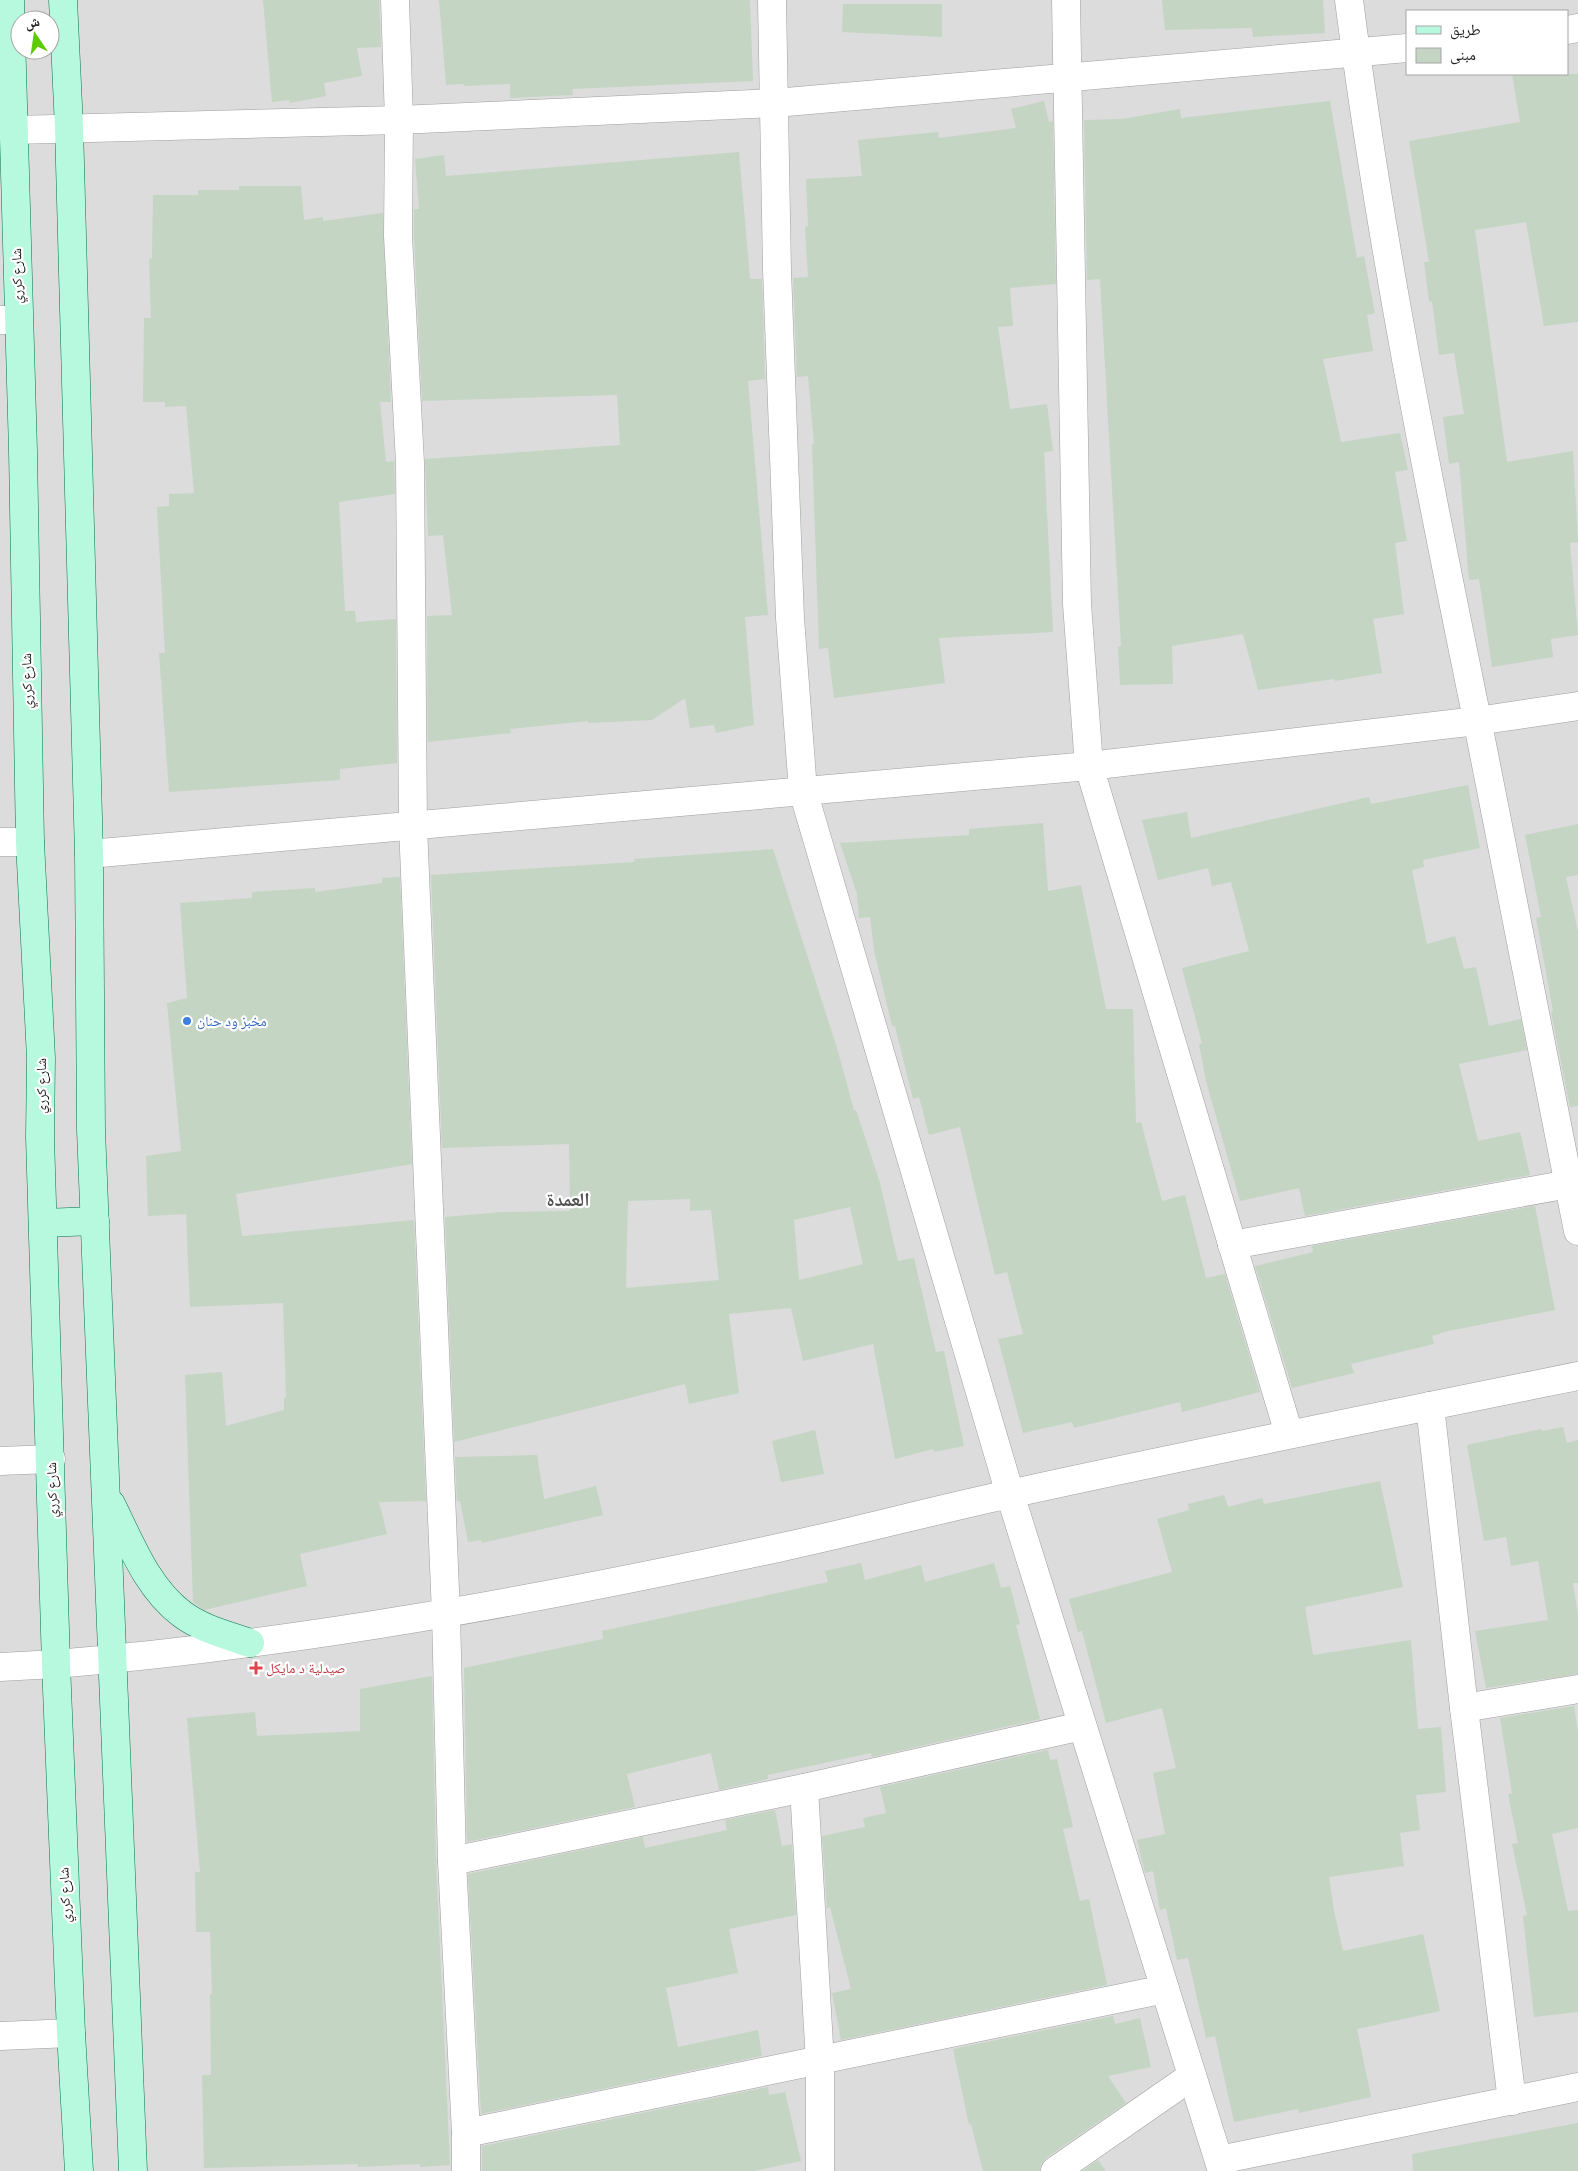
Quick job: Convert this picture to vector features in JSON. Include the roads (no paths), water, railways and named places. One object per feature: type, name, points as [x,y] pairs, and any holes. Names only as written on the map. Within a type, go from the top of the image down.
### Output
[{"type":"main road","name":"شارع كرري","points":[[10,0],[14,130],[9,320],[23,451],[30,842],[41,1058],[40,1137],[56,1664],[71,2033],[79,2171]]},
{"type":"main road","points":[[63,0],[69,127],[89,854],[91,1130],[114,1660],[133,2171]]},
{"type":"main road","points":[[43,1223],[95,1221]]},
{"type":"main road","points":[[106,1496],[145,1571],[162,1594],[182,1614],[208,1628],[250,1644]]},
{"type":"street","points":[[395,0],[399,120],[398,236],[410,463],[413,826],[446,1614],[452,1861],[466,2133],[466,2171]]},
{"type":"street","points":[[772,0],[776,103],[777,270],[790,618],[802,791],[1010,1494],[1220,2165],[1578,2087]]},
{"type":"street","points":[[1066,0],[1077,604],[1089,766],[1289,1434]]},
{"type":"street","points":[[1349,0],[1388,264],[1430,495],[1477,721],[1578,1231]]},
{"type":"street","points":[[14,130],[69,127],[399,120],[776,103],[1356,54],[1406,48]]},
{"type":"street","points":[[89,854],[1089,766],[1477,721],[1578,706]]},
{"type":"street","points":[[0,842],[30,842]]},
{"type":"street","points":[[1232,1245],[1569,1184]]},
{"type":"street","points":[[0,1668],[114,1660],[250,1644],[446,1614],[780,1548],[1010,1494],[1289,1434],[1578,1376]]},
{"type":"street","points":[[1430,1406],[1464,1708],[1512,2101]]},
{"type":"street","points":[[0,1461],[51,1459]]},
{"type":"street","points":[[1464,1708],[1578,1689]]},
{"type":"street","points":[[452,1861],[804,1788],[1082,1726]]},
{"type":"street","points":[[804,1788],[820,2062],[820,2171]]},
{"type":"street","points":[[466,2133],[820,2062],[1165,1989]]},
{"type":"street","points":[[0,2036],[71,2033]]},
{"type":"street","points":[[1055,2171],[1192,2076]]},
{"type":"place","name":"مخبز ود حنان","points":[[187,1021]]},
{"type":"place","name":"صيدلية د مايكل","points":[[256,1668]]},
{"type":"district","name":"العمدة","points":[[568,1200]]}]
